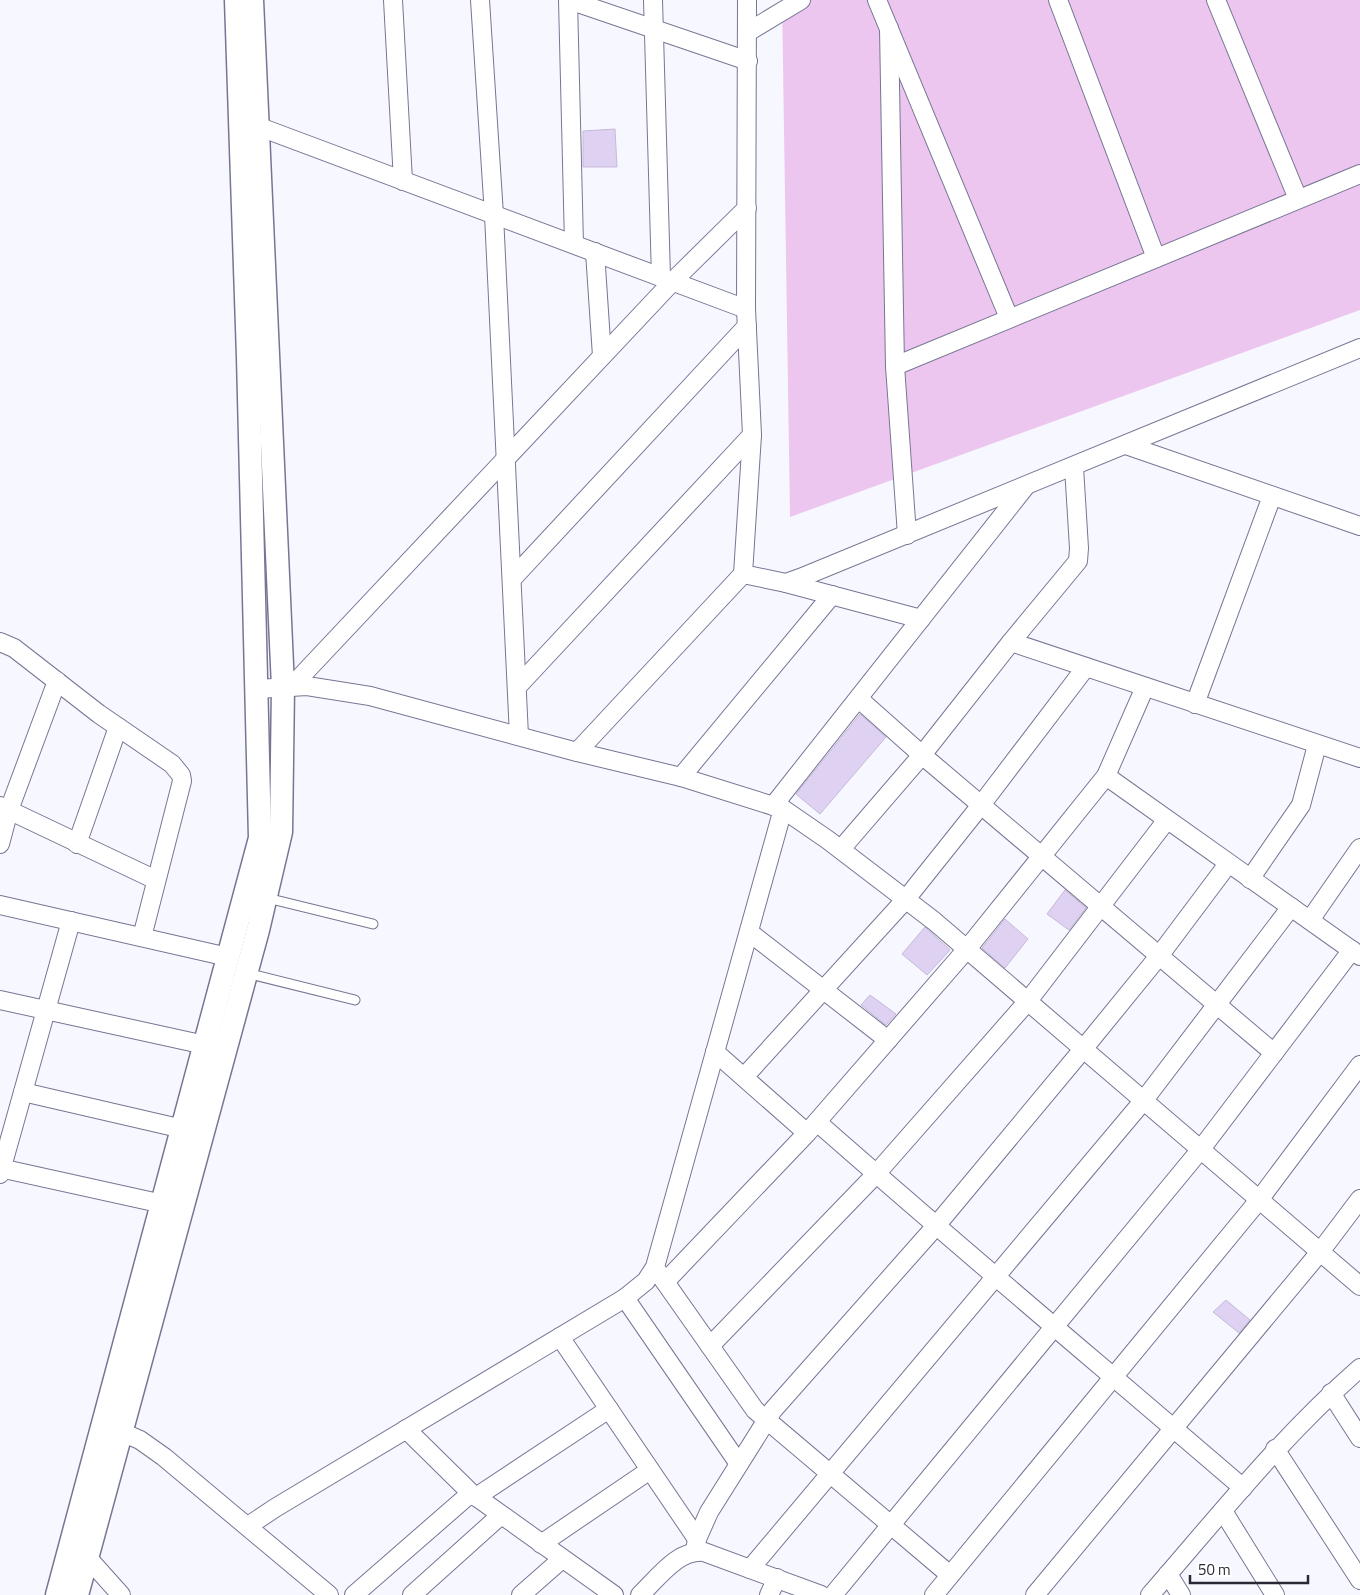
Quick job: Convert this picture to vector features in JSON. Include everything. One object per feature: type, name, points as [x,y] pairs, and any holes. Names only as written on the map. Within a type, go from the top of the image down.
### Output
[{"type":"street","points":[[77,1595],[87,1557],[113,1428],[163,1204],[260,838],[236,0]]},
{"type":"street","points":[[57,1595],[113,1428],[246,972],[281,832],[287,687],[252,0]]},
{"type":"street","points":[[393,0],[403,181]]},
{"type":"street","points":[[480,0],[494,215],[519,736]]},
{"type":"street","points":[[574,244],[568,0],[748,61]]},
{"type":"street","points":[[653,0],[667,279]]},
{"type":"street","points":[[577,752],[743,574],[752,435],[747,317],[747,0]]},
{"type":"street","points":[[748,32],[801,0]]},
{"type":"street","points":[[877,0],[1010,318]]},
{"type":"street","points":[[1058,0],[1156,258]]},
{"type":"street","points":[[1216,0],[1298,199]]},
{"type":"street","points":[[889,28],[894,366],[907,536]]},
{"type":"street","points":[[257,126],[667,279],[747,317]]},
{"type":"street","points":[[894,366],[1360,174]]},
{"type":"street","points":[[287,687],[602,356],[667,279],[747,208]]},
{"type":"street","points":[[595,252],[602,356]]},
{"type":"street","points":[[512,579],[747,317]]},
{"type":"street","points":[[786,583],[907,536],[1360,348]]},
{"type":"street","points":[[517,687],[752,435]]},
{"type":"street","points":[[1126,445],[1360,526]]},
{"type":"street","points":[[840,849],[922,755],[1078,561],[1080,548],[1074,467]]},
{"type":"street","points":[[950,1576],[766,1421],[747,1400],[660,1275],[715,1052],[749,932],[778,808],[859,698],[1026,486]]},
{"type":"street","points":[[1195,704],[1272,496]]},
{"type":"street","points":[[743,574],[786,583],[922,619]]},
{"type":"street","points":[[682,777],[832,595]]},
{"type":"street","points":[[0,642],[14,648],[118,727],[172,764],[181,775],[182,781],[142,937]]},
{"type":"street","points":[[1011,642],[1360,758]]},
{"type":"street","points":[[744,1077],[906,899],[981,805],[1086,667]]},
{"type":"street","points":[[0,844],[5,808],[57,681]]},
{"type":"street","points":[[257,690],[287,687],[337,689],[370,696],[577,752],[682,777],[778,808],[840,849],[906,899],[967,949],[1360,1286]]},
{"type":"street","points":[[248,1526],[626,1298],[646,1280],[660,1275],[812,1127],[967,949],[1040,855],[1106,776],[1145,687]]},
{"type":"street","points":[[859,698],[922,755],[1274,1053]]},
{"type":"street","points":[[77,844],[118,727]]},
{"type":"street","points":[[1250,879],[1301,805],[1317,745]]},
{"type":"street","points":[[833,1595],[1201,1149],[1274,1053],[1356,953],[1166,821],[1106,776]]},
{"type":"street","points":[[5,808],[77,844],[156,880]]},
{"type":"street","points":[[710,1346],[876,1174],[1028,1001],[1166,821]]},
{"type":"street","points":[[1310,920],[1360,848]]},
{"type":"street","points":[[640,1595],[681,1556],[696,1545],[709,1512],[766,1421],[935,1227],[1084,1048],[1159,956],[1228,864]]},
{"type":"street","points":[[0,904],[228,957]]},
{"type":"street","points":[[750,1569],[1144,1100],[1291,907]]},
{"type":"street","points":[[71,921],[0,1170],[163,1204]]},
{"type":"street","points":[[749,932],[888,1040]]},
{"type":"street","points":[[0,1000],[205,1045]]},
{"type":"street","points":[[715,1052],[744,1077],[876,1174],[935,1227],[1054,1325],[1243,1488]]},
{"type":"street","points":[[934,1595],[1260,1200],[1360,1065]]},
{"type":"street","points":[[23,1092],[183,1129]]},
{"type":"street","points":[[1035,1595],[1320,1252],[1360,1199]]},
{"type":"street","points":[[626,1298],[738,1464]]},
{"type":"street","points":[[560,1337],[650,1470],[696,1545],[704,1552],[821,1595]]},
{"type":"street","points":[[1150,1595],[1275,1449],[1331,1393],[1360,1368]]},
{"type":"street","points":[[1331,1393],[1360,1438]]},
{"type":"street","points":[[354,1595],[473,1495],[609,1409]]},
{"type":"street","points":[[113,1428],[154,1449],[328,1595]]},
{"type":"street","points":[[406,1430],[473,1495],[614,1595]]},
{"type":"street","points":[[1275,1449],[1360,1580]]},
{"type":"street","points":[[541,1544],[650,1470]]},
{"type":"street","points":[[1223,1511],[1275,1595]]},
{"type":"street","points":[[412,1595],[501,1515]]},
{"type":"street","points":[[87,1557],[121,1595]]},
{"type":"street","points":[[521,1595],[562,1559]]},
{"type":"street","points":[[1168,1574],[1182,1595]]},
{"type":"street","points":[[769,1595],[777,1578]]},
{"type":"lane","points":[[266,897],[373,924]]},
{"type":"lane","points":[[246,972],[355,1000]]},
{"type":"shaded area","points":[[782,0],[1360,0],[1360,310],[790,517]]},
{"type":"building","points":[[615,129],[617,167],[583,167],[583,131]]},
{"type":"building","points":[[860,714],[886,737],[820,814],[796,794]]},
{"type":"building","points":[[1065,890],[1086,908],[1069,930],[1047,914]]},
{"type":"building","points":[[1005,919],[1028,939],[1005,968],[982,948]]},
{"type":"building","points":[[925,927],[950,950],[927,975],[902,954]]},
{"type":"building","points":[[870,995],[896,1014],[886,1025],[861,1005]]},
{"type":"building","points":[[1226,1300],[1250,1320],[1239,1333],[1213,1312]]}]
